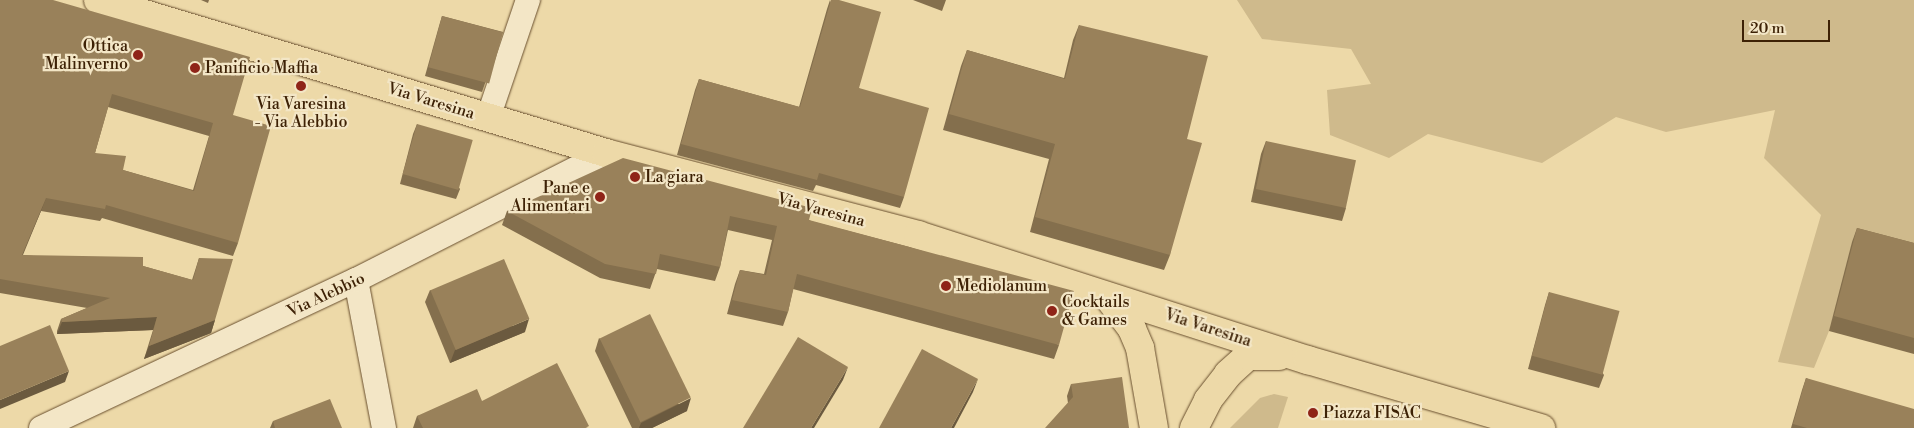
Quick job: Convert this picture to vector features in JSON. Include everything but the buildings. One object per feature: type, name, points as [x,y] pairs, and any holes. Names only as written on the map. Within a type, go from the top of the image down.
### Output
[{"type":"main road","name":"Via Varesina","points":[[98,0],[606,153],[918,235],[1308,360],[1541,428]]},
{"type":"main road","points":[[1108,297],[1132,329],[1140,348],[1154,428]]},
{"type":"main road","points":[[1194,428],[1208,400],[1228,374],[1248,356],[1308,360]]},
{"type":"street","points":[[488,118],[528,0]]},
{"type":"street","name":"Via Alebbio","points":[[41,428],[356,280],[606,153]]},
{"type":"street","points":[[356,280],[384,428]]},
{"type":"shaded area","points":[[1237,0],[1914,0],[1914,259],[1829,331],[1814,368],[1778,362],[1821,215],[1764,158],[1775,110],[1666,132],[1616,117],[1542,163],[1428,134],[1389,158],[1330,135],[1327,90],[1371,84],[1351,49],[1262,39]]},
{"type":"shaded area","points":[[1274,394],[1288,397],[1278,428],[1230,428],[1260,398]]},
{"type":"place","name":"Ottica Malinverno","points":[[138,55]]},
{"type":"place","name":"Panificio Maffia","points":[[195,68]]},
{"type":"place","name":"Via Varesina - Via Alebbio","points":[[301,86]]},
{"type":"place","name":"La giara","points":[[635,177]]},
{"type":"place","name":"Pane e Alimentari","points":[[600,197]]},
{"type":"place","name":"Mediolanum","points":[[946,286]]},
{"type":"place","name":"Cocktails & Games","points":[[1052,311]]},
{"type":"place","name":"Piazza FISAC","points":[[1313,413]]}]
